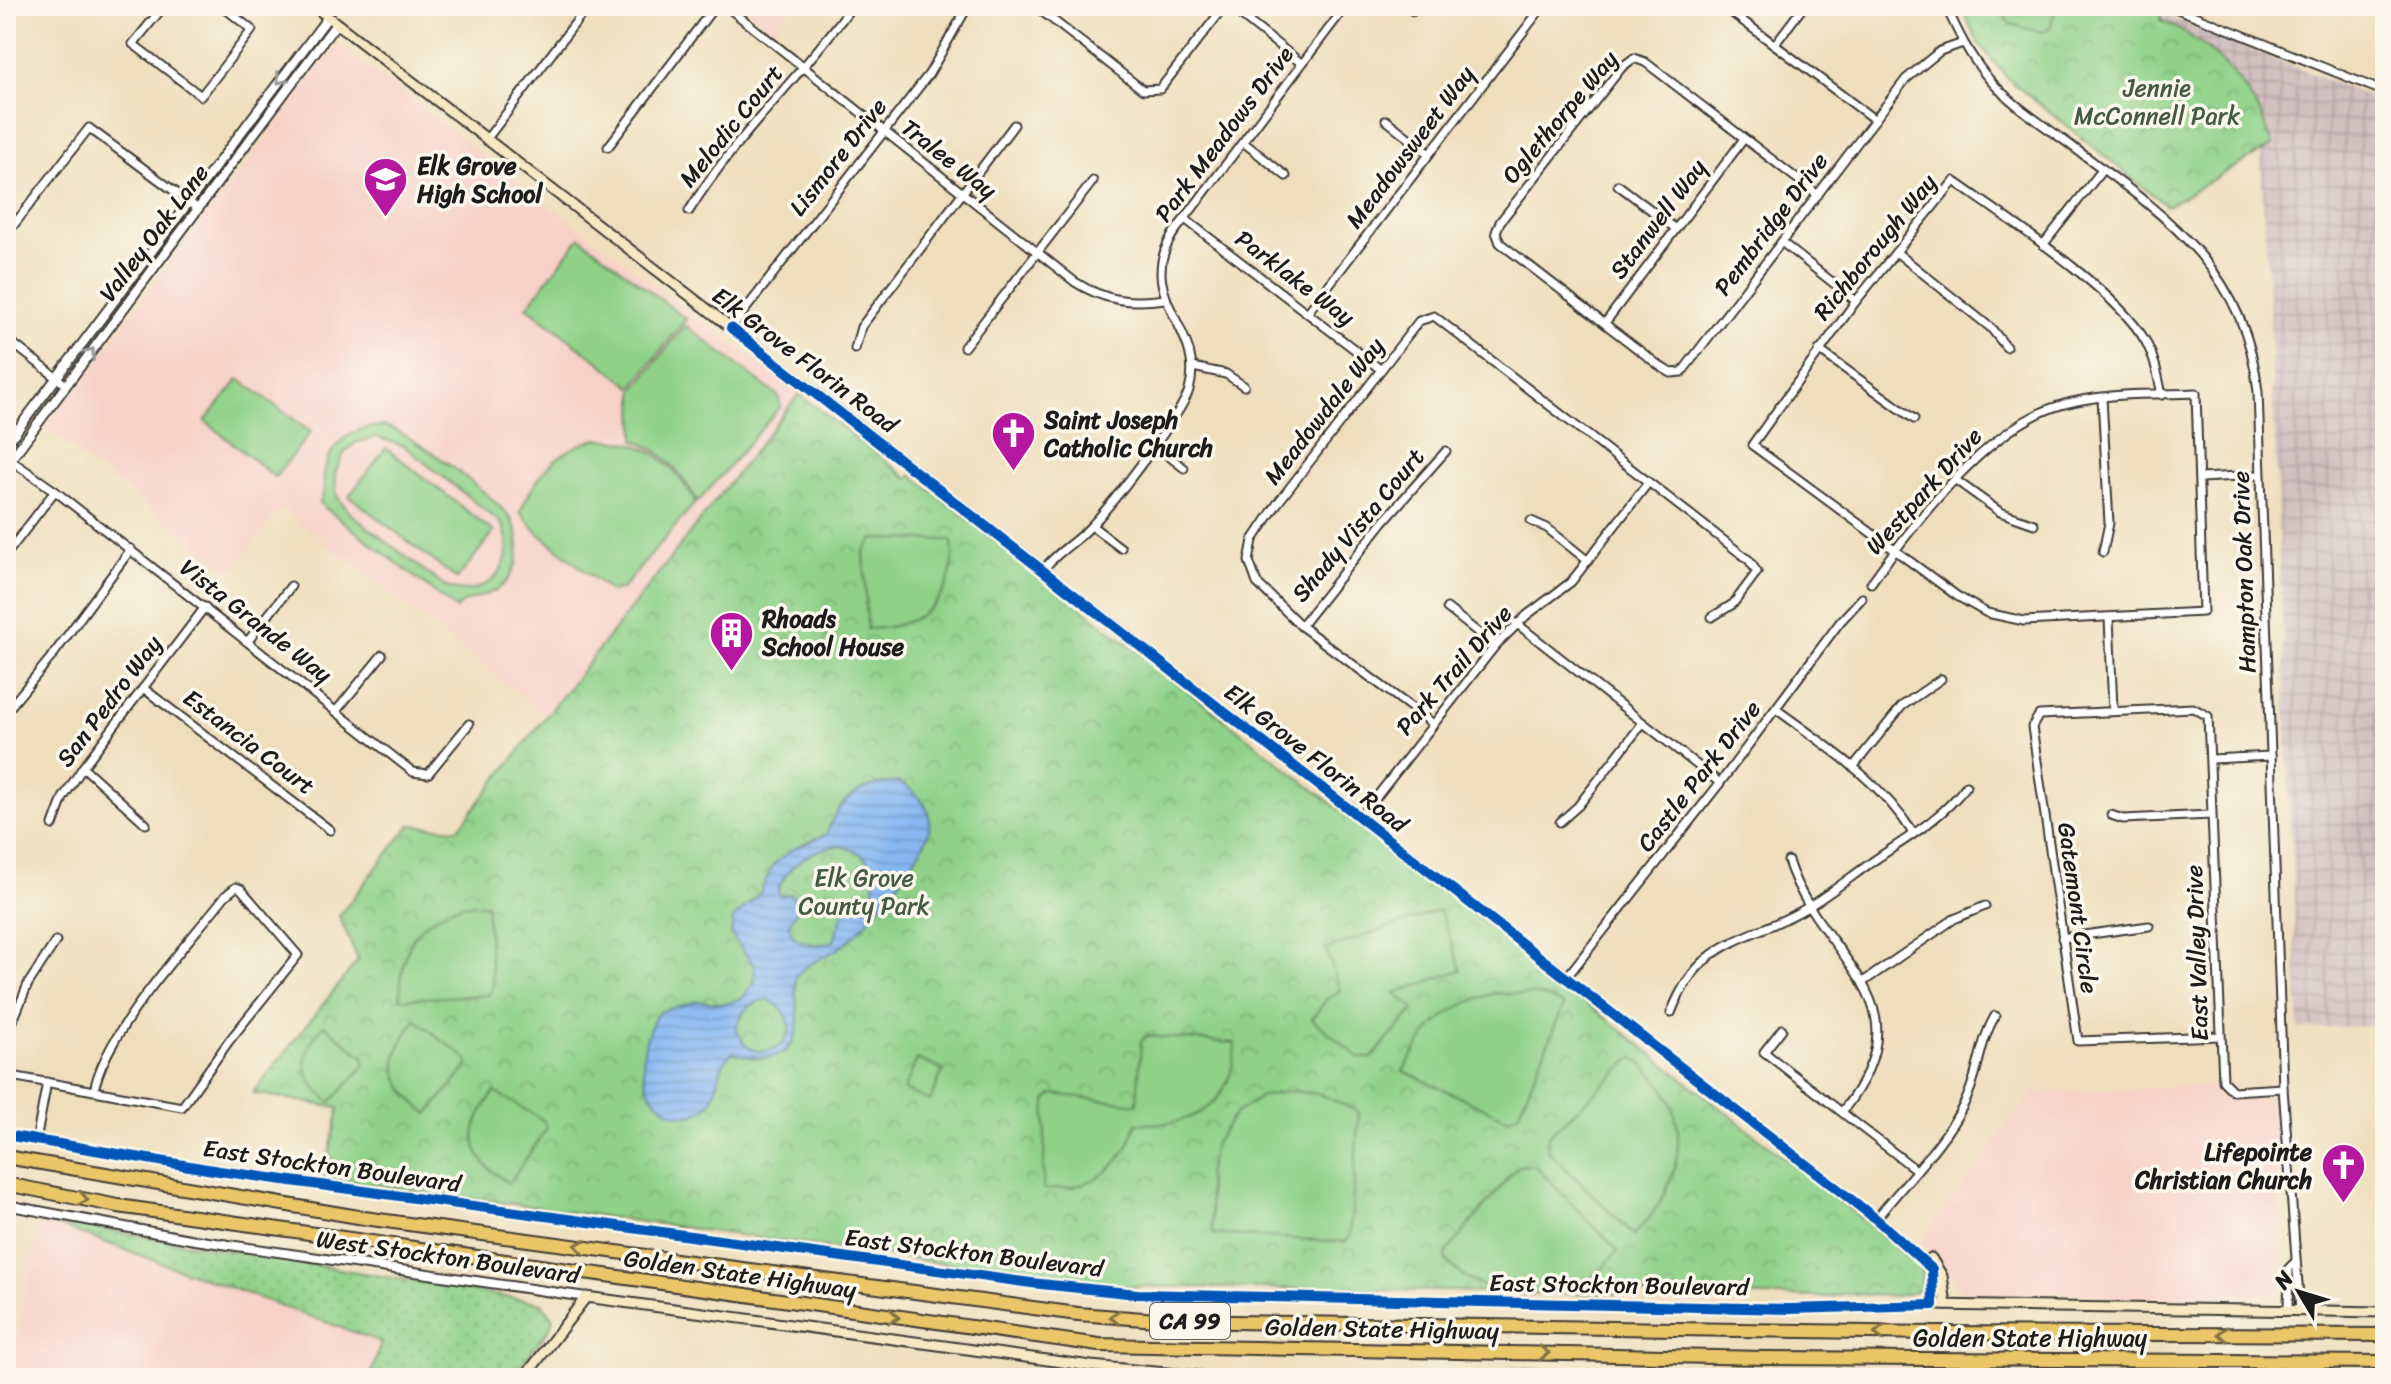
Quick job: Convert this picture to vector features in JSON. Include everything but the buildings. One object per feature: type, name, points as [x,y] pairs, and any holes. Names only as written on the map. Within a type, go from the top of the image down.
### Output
[{"type":"highway","name":"Golden State Highway","points":[[6,1157],[364,1218],[1078,1314],[1170,1321],[1903,1333],[2385,1335]]},
{"type":"highway","name":"Golden State Highway","points":[[6,1184],[133,1208],[1099,1345],[1767,1358],[2385,1362]]},
{"type":"main road","name":"Elk Grove Florin Road","points":[[314,6],[1876,1219],[1932,1259],[1945,1285],[1946,1305]]},
{"type":"main road","name":"Elk Grove Florin Road","points":[[1876,1219],[1932,1269],[1933,1305]]},
{"type":"main road","points":[[524,1378],[586,1297]]},
{"type":"main road","name":"West Stockton Boulevard","points":[[586,1297],[1091,1366],[1220,1378]]},
{"type":"main road","name":"East Stockton Boulevard","points":[[1933,1305],[2385,1312]]},
{"type":"street","points":[[164,6],[133,44],[201,96],[252,30],[222,6]]},
{"type":"street","points":[[486,140],[588,6]]},
{"type":"street","points":[[608,147],[715,6]]},
{"type":"street","name":"Tralee Way","points":[[726,6],[1075,282],[1106,298],[1140,303],[1165,299]]},
{"type":"street","name":"Melodic Court","points":[[689,211],[777,95],[805,66],[852,6]]},
{"type":"street","name":"Lismore Drive","points":[[731,328],[934,66],[950,32],[968,6]]},
{"type":"street","points":[[1036,6],[1143,90],[1160,89],[1227,6],[1301,63]]},
{"type":"street","name":"Park Meadows Drive","points":[[1193,367],[1188,340],[1165,299],[1160,277],[1164,251],[1346,6]]},
{"type":"street","name":"Meadowsweet Way","points":[[1308,312],[1543,6]]},
{"type":"street","points":[[1723,6],[1875,120]]},
{"type":"street","points":[[1775,44],[1804,6]]},
{"type":"street","name":"Hampton Oak Drive","points":[[1946,6],[1963,43],[1989,79],[2014,104],[2103,169],[2186,237],[2217,272],[2235,301],[2256,368],[2283,1088],[2300,1310]]},
{"type":"street","points":[[2170,6],[2385,92]]},
{"type":"street","name":"Valley Oak Lane","points":[[6,445],[328,17]]},
{"type":"street","name":"Valley Oak Lane","points":[[7,461],[336,24]]},
{"type":"street","name":"Pembridge Drive","points":[[1605,323],[1665,371],[1682,372],[1784,244],[1916,69],[1940,51],[1963,43]]},
{"type":"street","name":"Oglethorpe Way","points":[[1605,323],[1500,243],[1496,232],[1500,222],[1622,67],[1634,58],[1645,62],[1818,195]]},
{"type":"street","points":[[1386,120],[1428,153]]},
{"type":"street","points":[[855,349],[861,327],[1014,125]]},
{"type":"street","points":[[6,235],[89,128],[197,208]]},
{"type":"street","name":"Stanwell Way","points":[[1605,323],[1743,140]]},
{"type":"street","points":[[1243,142],[1286,176]]},
{"type":"street","points":[[2043,245],[2103,169]]},
{"type":"street","points":[[964,347],[1093,181]]},
{"type":"street","name":"Richborough Way","points":[[1896,548],[1752,445],[1856,301],[1954,181],[2043,245],[2135,325],[2151,353],[2162,395]]},
{"type":"street","points":[[1618,185],[1676,229]]},
{"type":"street","name":"Parklake Way","points":[[1185,219],[1380,369]]},
{"type":"street","points":[[1784,244],[1856,301]]},
{"type":"street","points":[[1896,252],[1991,328],[2006,347]]},
{"type":"street","name":"Meadowdale Way","points":[[1432,723],[1301,626],[1257,583],[1249,561],[1250,549],[1277,504],[1419,321],[1434,316],[1648,483]]},
{"type":"street","points":[[6,338],[66,385]]},
{"type":"street","points":[[1819,350],[1914,419]]},
{"type":"street","points":[[1043,570],[1059,551],[1092,526],[1186,400],[1193,367],[1218,371],[1244,386]]},
{"type":"street","name":"Westpark Drive","points":[[1871,583],[1896,548],[1991,444],[2024,421],[2061,405],[2102,398],[2196,393],[2200,478]]},
{"type":"street","points":[[2102,398],[2109,523],[2103,552]]},
{"type":"street","points":[[1153,444],[1184,468]]},
{"type":"street","name":"Shady Vista Court","points":[[1301,626],[1383,522],[1446,451]]},
{"type":"street","name":"Vista Grande Way","points":[[7,461],[55,491],[420,775],[428,774],[436,766],[469,724]]},
{"type":"street","points":[[1896,548],[1957,596],[2000,618],[2024,621],[2203,612],[2200,478],[2259,475]]},
{"type":"street","points":[[1957,481],[2000,512],[2034,524]]},
{"type":"street","points":[[1648,483],[1749,560],[1757,572],[1733,604],[1712,617]]},
{"type":"street","name":"Park Trail Drive","points":[[1360,818],[1495,646],[1516,623],[1565,589],[1648,483]]},
{"type":"street","points":[[6,555],[55,491]]},
{"type":"street","points":[[1531,521],[1547,528],[1588,561]]},
{"type":"street","points":[[1092,526],[1121,548]]},
{"type":"street","points":[[6,712],[53,655],[131,549]]},
{"type":"street","points":[[248,641],[291,586]]},
{"type":"street","name":"Castle Park Drive","points":[[1566,978],[1720,783],[1840,622],[1862,598]]},
{"type":"street","name":"San Pedro Way","points":[[53,825],[63,798],[83,767],[205,607]]},
{"type":"street","points":[[1447,608],[1495,646]]},
{"type":"street","points":[[2109,618],[2113,709]]},
{"type":"street","points":[[1516,623],[1720,783]]},
{"type":"street","points":[[337,710],[382,655]]},
{"type":"street","points":[[1853,767],[1902,706],[1941,679]]},
{"type":"street","name":"Estancia Court","points":[[143,688],[330,830]]},
{"type":"street","name":"East Valley Drive","points":[[2113,709],[2193,708],[2208,716],[2223,1081],[2233,1091],[2283,1088]]},
{"type":"street","points":[[1776,709],[1853,767],[1892,802],[1913,833]]},
{"type":"street","name":"Gatemont Circle","points":[[2113,709],[2039,715],[2032,727],[2078,1041],[2221,1036]]},
{"type":"street","points":[[1560,822],[1578,806],[1642,724]]},
{"type":"street","points":[[2212,759],[2271,756]]},
{"type":"street","points":[[83,767],[146,824]]},
{"type":"street","points":[[1671,1013],[1683,986],[1713,953],[1754,929],[1784,920],[1809,906],[1947,809],[1966,786]]},
{"type":"street","points":[[2111,815],[2123,819],[2211,815]]},
{"type":"street","points":[[1788,861],[1809,906],[1863,982],[1875,1010],[1876,1050],[1866,1079],[1842,1112]]},
{"type":"street","points":[[6,1075],[47,1082],[94,1091],[182,1107],[229,1041],[298,955],[236,887],[225,896],[120,1031],[99,1069],[94,1091]]},
{"type":"street","points":[[1863,982],[1954,919],[1985,906]]},
{"type":"street","points":[[2062,938],[2149,926]]},
{"type":"street","points":[[6,1038],[28,984],[56,941]]},
{"type":"street","points":[[1876,1219],[1965,1103],[1979,1047],[1995,1016]]},
{"type":"street","points":[[1782,1029],[1764,1052],[1915,1169]]},
{"type":"street","points":[[36,1141],[47,1082]]},
{"type":"street","name":"East Stockton Boulevard","points":[[6,1135],[219,1171],[616,1227],[1031,1283],[1137,1294],[1775,1308],[1933,1305]]},
{"type":"street","name":"West Stockton Boulevard","points":[[6,1205],[195,1240],[586,1297]]},
{"type":"street","name":"Hampton Oak Drive","points":[[2288,1309],[2289,1268],[2294,1263]]},
{"type":"shaded area","points":[[742,6],[793,6],[774,31]]},
{"type":"shaded area","points":[[2161,14],[2385,103],[2385,1025],[2299,1029],[2268,276],[2260,152],[2273,145],[2260,111],[2234,75],[2201,42],[2161,20]]},
{"type":"shaded area","name":"Elk Grove High School","points":[[337,44],[799,394],[547,716],[281,508],[231,572],[45,427]]},
{"type":"shaded area","points":[[2212,1085],[2223,1099],[2265,1098],[2275,1109],[2282,1286],[2277,1295],[2114,1298],[2071,1292],[1965,1293],[1956,1286],[1944,1263],[1922,1245],[1921,1239],[2033,1092]]},
{"type":"shaded area","points":[[40,1219],[381,1342],[368,1378],[54,1378],[10,1370]]},
{"type":"green space","name":"Jennie McConnell Park","points":[[1960,6],[2142,6],[2161,14],[2161,20],[2199,42],[2230,70],[2255,105],[2273,145],[2167,206],[2008,79],[1979,44]]},
{"type":"green space","points":[[2009,6],[2056,6],[2050,28],[2043,32],[2010,24],[2005,18]]},
{"type":"green space","points":[[580,237],[686,319],[632,387],[527,307]]},
{"type":"green space","points":[[685,325],[778,396],[781,406],[698,502],[672,465],[635,440],[634,390]]},
{"type":"green space","points":[[239,379],[311,432],[275,477],[205,421]]},
{"type":"green space","name":"Elk Grove County Park","points":[[799,394],[909,479],[912,475],[1861,1218],[1922,1269],[1920,1289],[1897,1296],[1839,1294],[1832,1297],[1110,1286],[324,1178],[339,1108],[253,1093],[358,960],[339,916],[410,825],[458,829]]},
{"type":"green space","points":[[374,426],[397,431],[433,453],[474,484],[513,522],[519,542],[517,562],[511,575],[498,589],[456,609],[319,503],[324,492],[324,473],[332,452],[354,432]],"holes":[[[376,437],[404,446],[501,523],[507,538],[507,552],[496,576],[486,584],[459,590],[444,586],[351,514],[337,496],[335,474],[344,453],[355,443]]]},
{"type":"green space","points":[[596,439],[630,443],[655,454],[676,474],[696,502],[622,589],[611,592],[538,533],[520,512],[533,486],[558,457]]},
{"type":"green space","points":[[386,448],[494,532],[457,579],[349,496]]},
{"type":"green space","points":[[873,539],[952,540],[952,560],[943,593],[933,606],[905,623],[867,629],[864,551]]},
{"type":"green space","points":[[464,904],[486,904],[493,988],[488,995],[400,999],[403,965],[413,938],[433,919]]},
{"type":"green space","points":[[1440,910],[1461,970],[1395,993],[1414,1009],[1372,1058],[1360,1058],[1312,1019],[1326,1000],[1340,990],[1326,949]]},
{"type":"green space","points":[[1495,993],[1540,995],[1564,1005],[1518,1114],[1508,1119],[1403,1071],[1439,1020],[1462,1006]]},
{"type":"green space","points":[[416,1020],[467,1059],[468,1066],[428,1114],[406,1092],[396,1070],[399,1046]]},
{"type":"green space","points":[[324,1025],[364,1057],[364,1066],[331,1102],[313,1084],[306,1066],[310,1046]]},
{"type":"green space","points":[[1147,1036],[1235,1043],[1233,1065],[1218,1097],[1192,1116],[1156,1124],[1136,1123],[1123,1153],[1103,1174],[1076,1186],[1043,1189],[1046,1101],[1053,1094],[1137,1104],[1141,1041]]},
{"type":"green space","points":[[1633,1057],[1654,1076],[1668,1097],[1676,1120],[1678,1144],[1674,1168],[1665,1192],[1634,1235],[1548,1151],[1548,1136]]},
{"type":"green space","points":[[917,1059],[943,1070],[930,1101],[904,1090]]},
{"type":"green space","points":[[1292,1091],[1320,1094],[1359,1112],[1350,1236],[1345,1242],[1213,1234],[1207,1174],[1215,1143],[1235,1114],[1262,1096]]},
{"type":"green space","points":[[495,1092],[543,1120],[547,1128],[509,1183],[484,1163],[475,1142],[478,1118]]},
{"type":"green space","points":[[1534,1165],[1618,1251],[1590,1279],[1574,1287],[1530,1295],[1484,1287],[1457,1271],[1445,1259],[1446,1253],[1518,1166]]},
{"type":"green space","points":[[40,1219],[542,1303],[553,1318],[550,1328],[511,1378],[370,1378],[381,1342]]},
{"type":"green space","points":[[1510,1369],[1903,1378],[1510,1377]]},
{"type":"water","points":[[899,782],[912,790],[929,814],[929,830],[917,856],[867,922],[846,943],[796,976],[797,1029],[788,1049],[758,1058],[733,1052],[723,1066],[711,1102],[705,1108],[686,1115],[668,1110],[649,1090],[643,1064],[647,1037],[659,1012],[697,1001],[726,1004],[743,998],[755,981],[754,966],[731,934],[733,919],[760,893],[773,865],[791,850],[827,834],[837,811],[853,795],[886,783]],"holes":[[[837,846],[859,853],[871,866],[873,907],[845,907],[834,941],[818,945],[807,943],[792,935],[789,924],[799,906],[791,894],[780,896],[778,890],[788,872],[802,859]],[[768,999],[782,1010],[789,1021],[789,1031],[777,1047],[767,1051],[756,1050],[745,1044],[736,1029],[747,1008]]]},
{"type":"cycle path","points":[[6,1135],[219,1171],[1031,1283],[1137,1294],[1789,1309],[1933,1305],[1932,1269],[1876,1219],[731,328]]},
{"type":"place","name":"Elk Grove High School","points":[[386,219]]},
{"type":"place","name":"Saint Joseph Catholic Church","points":[[1013,473]]},
{"type":"place","name":"Rhoads School House","points":[[731,672]]},
{"type":"place","name":"Lifepointe Christian Church","points":[[2343,1205]]}]
